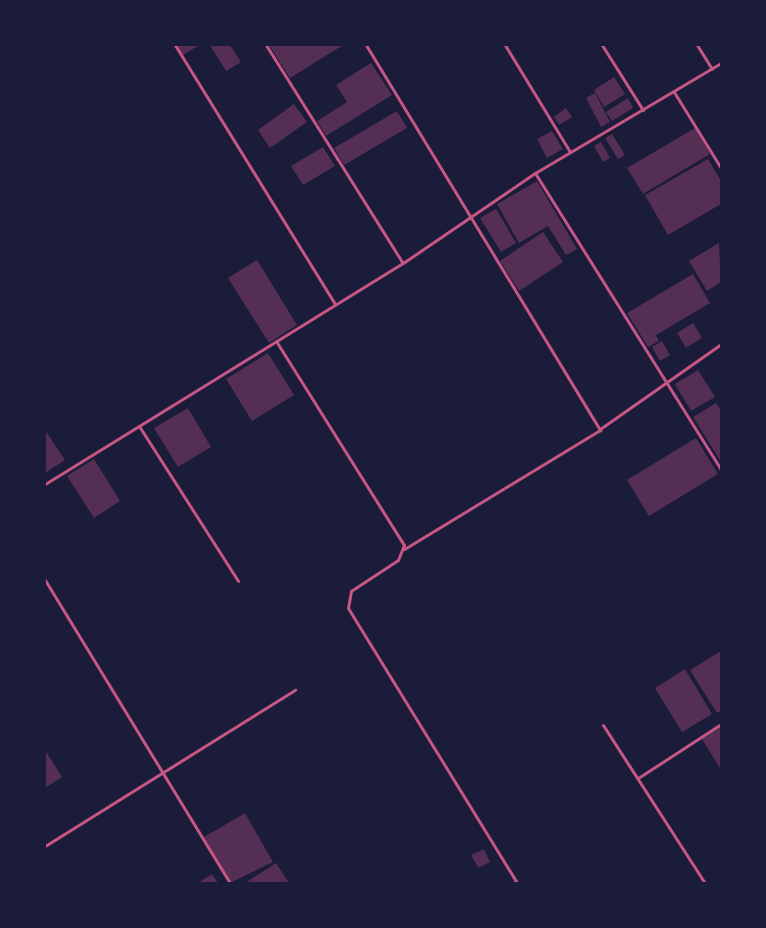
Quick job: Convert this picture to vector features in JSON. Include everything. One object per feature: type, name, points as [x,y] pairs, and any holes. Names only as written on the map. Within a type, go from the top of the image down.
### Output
[{"type":"lane","points":[[175,45],[335,304]]},
{"type":"lane","points":[[266,45],[403,263]]},
{"type":"lane","points":[[366,45],[471,213],[600,430]]},
{"type":"lane","points":[[505,45],[570,152]]},
{"type":"lane","points":[[602,45],[643,110]]},
{"type":"lane","points":[[697,45],[712,69]]},
{"type":"lane","points":[[45,484],[403,263],[471,213],[535,173],[721,63]]},
{"type":"lane","points":[[674,92],[721,168]]},
{"type":"lane","points":[[535,173],[721,470]]},
{"type":"lane","points":[[276,341],[404,549]]},
{"type":"lane","points":[[517,883],[348,608],[351,591],[398,560],[404,549],[600,430],[721,344]]},
{"type":"lane","points":[[139,426],[238,581]]},
{"type":"lane","points":[[45,580],[230,883]]},
{"type":"lane","points":[[45,846],[295,690]]},
{"type":"lane","points":[[638,778],[721,724]]},
{"type":"lane","points":[[603,725],[705,883]]},
{"type":"building","points":[[176,45],[199,45],[183,55]]},
{"type":"building","points":[[210,45],[230,45],[241,62],[226,71]]},
{"type":"building","points":[[269,45],[343,45],[290,78]]},
{"type":"building","points":[[371,63],[392,95],[326,136],[317,121],[347,102],[336,85]]},
{"type":"building","points":[[614,77],[625,94],[604,107],[594,90]]},
{"type":"building","points":[[595,93],[610,122],[601,127],[586,98]]},
{"type":"building","points":[[628,98],[633,108],[612,121],[606,112]]},
{"type":"building","points":[[294,104],[307,122],[270,148],[258,130]]},
{"type":"building","points":[[566,108],[572,117],[559,125],[554,117]]},
{"type":"building","points":[[397,111],[407,128],[344,165],[334,148]]},
{"type":"building","points":[[695,128],[710,154],[643,194],[627,168]]},
{"type":"building","points":[[552,131],[563,149],[547,158],[537,139]]},
{"type":"building","points":[[612,134],[625,155],[618,159],[605,138]]},
{"type":"building","points":[[601,142],[610,158],[603,162],[594,146]]},
{"type":"building","points":[[323,147],[335,166],[303,185],[291,166]]},
{"type":"building","points":[[708,159],[721,181],[721,204],[668,235],[645,195]]},
{"type":"building","points":[[537,181],[577,249],[566,255],[548,226],[519,243],[497,204]]},
{"type":"building","points":[[496,209],[516,243],[501,252],[480,218]]},
{"type":"building","points":[[543,232],[563,262],[519,291],[500,261]]},
{"type":"building","points":[[719,243],[721,282],[707,291],[689,261]]},
{"type":"building","points":[[257,260],[297,325],[269,343],[228,278]]},
{"type":"building","points":[[693,274],[710,303],[656,335],[659,341],[648,347],[627,313]]},
{"type":"building","points":[[693,323],[702,338],[686,348],[677,333]]},
{"type":"building","points":[[662,341],[670,355],[660,361],[652,347]]},
{"type":"building","points":[[268,353],[294,395],[252,421],[226,379]]},
{"type":"building","points":[[698,370],[715,397],[691,411],[675,384]]},
{"type":"building","points":[[716,403],[721,410],[721,462],[693,417]]},
{"type":"building","points":[[188,408],[211,447],[178,467],[154,428]]},
{"type":"building","points":[[45,430],[65,460],[45,473]]},
{"type":"building","points":[[696,438],[718,474],[649,516],[627,480]]},
{"type":"building","points":[[94,459],[120,501],[94,518],[67,476]]},
{"type":"building","points":[[721,651],[721,711],[717,713],[690,670]]},
{"type":"building","points":[[685,669],[712,714],[682,732],[655,688]]},
{"type":"building","points":[[721,727],[721,770],[702,739]]},
{"type":"building","points":[[45,750],[62,777],[45,788]]},
{"type":"building","points":[[245,813],[273,862],[230,883],[204,837]]},
{"type":"building","points":[[484,849],[490,862],[478,868],[471,855]]},
{"type":"building","points":[[276,863],[289,883],[245,883]]},
{"type":"building","points":[[212,874],[218,883],[198,883]]}]
